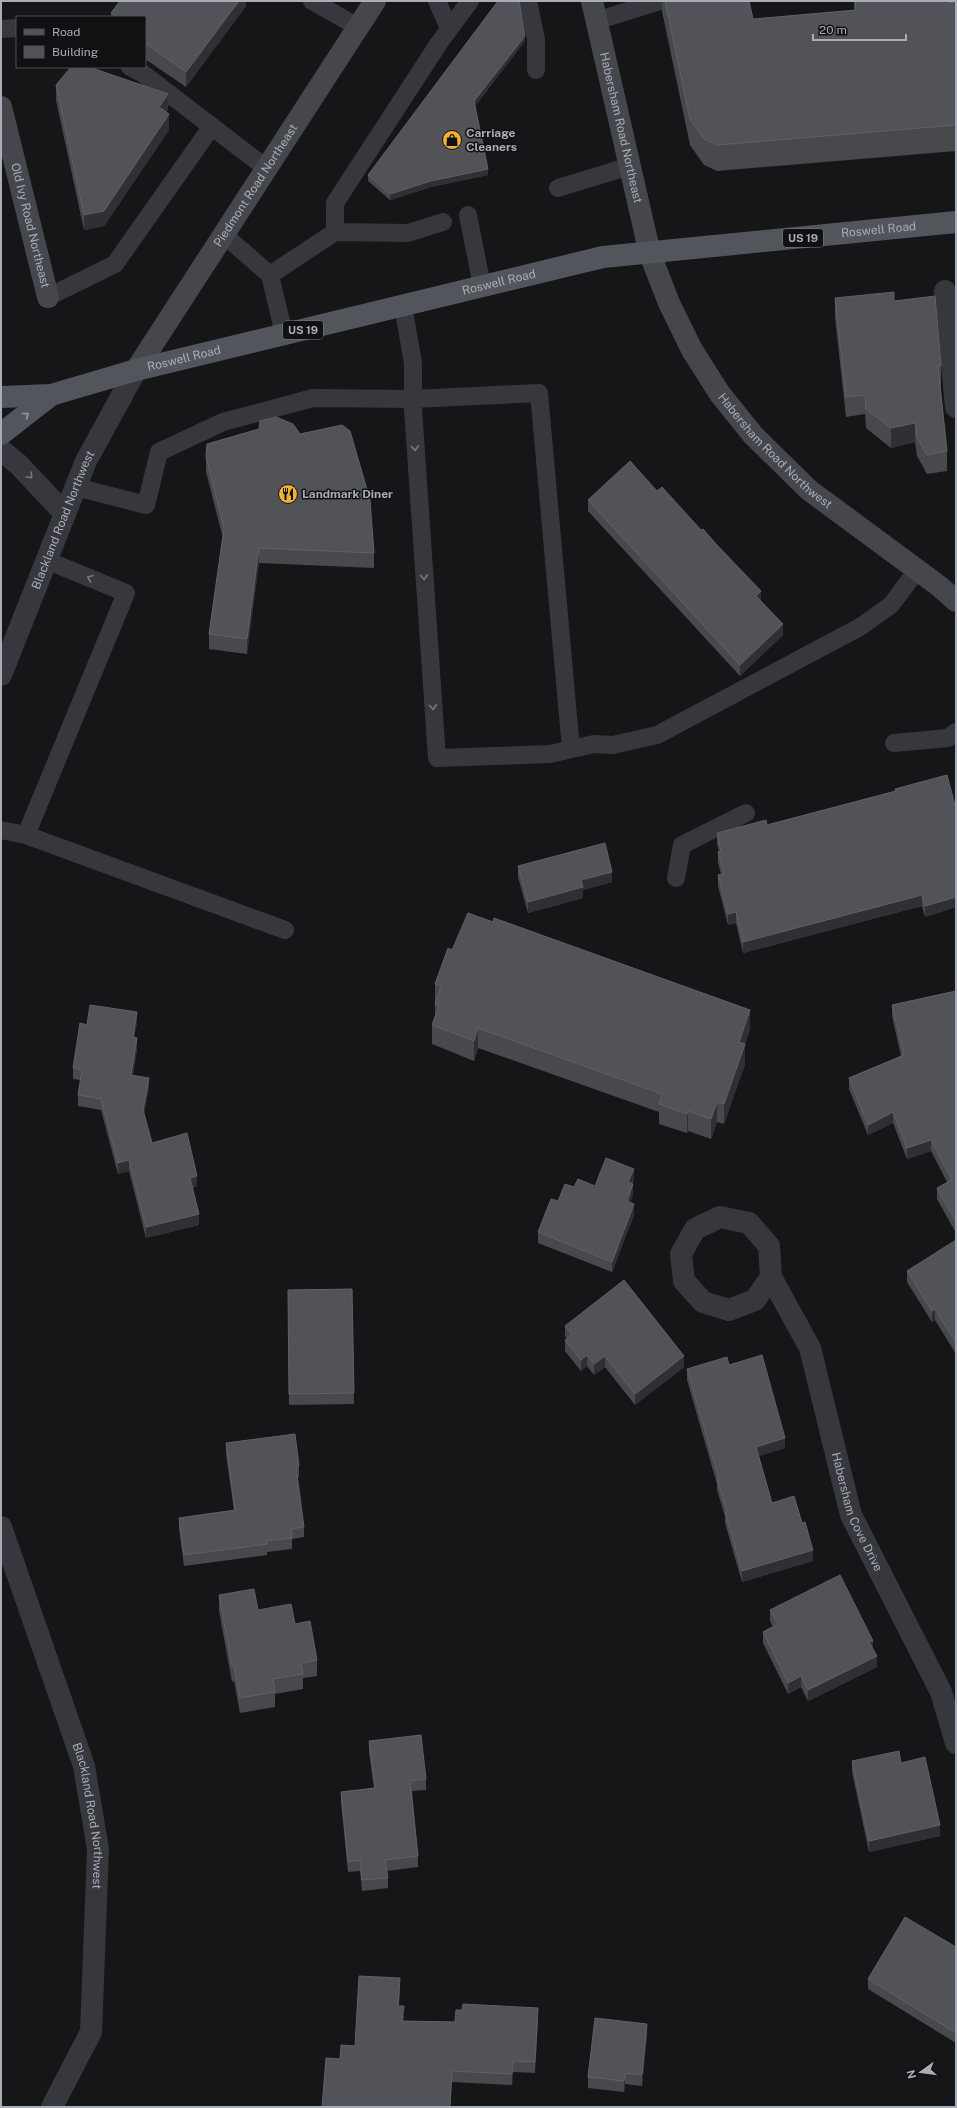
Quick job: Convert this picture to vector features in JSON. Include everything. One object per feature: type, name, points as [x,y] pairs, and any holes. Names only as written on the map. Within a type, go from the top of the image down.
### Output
[{"type":"main road","name":"Roswell Road","points":[[1,397],[52,395],[136,370],[603,257],[650,254],[956,222]]},
{"type":"main road","name":"Roswell Road","points":[[1,434],[52,395]]},
{"type":"street","name":"Piedmont Road Northeast","points":[[136,370],[375,1]]},
{"type":"street","name":"Habersham Road Northeast","points":[[594,11],[650,254]]},
{"type":"street","name":"Old Ivy Road Northeast","points":[[2,111],[48,297]]},
{"type":"street","name":"Habersham Road Northwest","points":[[650,254],[669,303],[692,350],[720,394],[753,435],[809,490],[917,570],[956,601]]},
{"type":"street","points":[[945,291],[956,407]]},
{"type":"street","name":"Blackland Road Northwest","points":[[1,675],[86,461],[136,370]]},
{"type":"street","points":[[1,450],[19,465],[65,514]]},
{"type":"street","name":"Habersham Cove Drive","points":[[771,1277],[755,1300],[729,1310],[703,1302],[684,1281],[681,1254],[695,1229],[720,1217],[749,1223],[770,1246],[771,1277],[810,1348],[851,1515],[941,1692],[956,1741]]},
{"type":"street","name":"Blackland Road Northwest","points":[[1,1527],[84,1766],[98,1848],[96,1935],[91,2032],[52,2107]]},
{"type":"lane","points":[[312,1],[358,27]]},
{"type":"lane","points":[[437,1],[449,28]]},
{"type":"lane","points":[[335,232],[335,203],[449,28],[470,1]]},
{"type":"lane","points":[[528,1],[536,39],[536,70]]},
{"type":"lane","points":[[594,11],[660,1]]},
{"type":"lane","points":[[1,29],[16,28]]},
{"type":"lane","points":[[132,68],[142,73],[266,168]]},
{"type":"lane","points":[[48,297],[115,264],[212,126]]},
{"type":"lane","points":[[558,188],[630,166]]},
{"type":"lane","points":[[468,215],[482,286]]},
{"type":"lane","points":[[270,275],[335,232],[408,233],[443,222]]},
{"type":"lane","points":[[223,234],[270,275],[284,334]]},
{"type":"lane","points":[[403,306],[413,363],[413,404],[436,758],[550,754],[594,744],[613,745],[657,735],[677,726],[860,626],[891,604],[917,570]]},
{"type":"lane","points":[[76,487],[146,505],[159,452],[223,422],[313,398],[413,404],[539,393],[571,749]]},
{"type":"lane","points":[[26,835],[126,593],[46,560]]},
{"type":"lane","points":[[894,743],[948,738],[956,732]]},
{"type":"lane","points":[[676,878],[682,845],[746,813]]},
{"type":"lane","points":[[1,830],[26,835],[285,930]]},
{"type":"building","points":[[120,1],[239,1],[186,72],[146,44],[146,16],[117,16],[111,13]]},
{"type":"building","points":[[498,1],[519,1],[525,36],[474,101],[488,169],[431,181],[390,194],[368,175]]},
{"type":"building","points":[[665,1],[749,1],[753,19],[856,10],[855,1],[956,2],[956,125],[717,145],[704,139],[690,119]]},
{"type":"building","points":[[70,68],[92,68],[168,94],[159,107],[169,114],[104,211],[84,215],[56,85]]},
{"type":"building","points":[[894,292],[894,301],[935,296],[941,366],[938,366],[947,451],[927,455],[917,437],[915,423],[891,428],[866,409],[865,395],[846,397],[835,298]]},
{"type":"building","name":"Landmark Diner","points":[[276,417],[293,424],[300,434],[342,425],[350,431],[370,500],[374,553],[259,548],[247,639],[209,634],[224,528],[206,457],[207,444],[259,429],[260,421]]},
{"type":"building","points":[[630,461],[657,491],[662,487],[701,530],[703,529],[761,591],[756,596],[783,624],[740,665],[588,500]]},
{"type":"building","points":[[947,775],[956,809],[956,897],[925,906],[922,895],[743,942],[736,912],[728,914],[718,875],[724,874],[718,852],[721,851],[717,833],[766,820],[767,825],[896,791],[895,789]]},
{"type":"building","points":[[605,843],[612,872],[581,880],[583,887],[528,902],[518,866]]},
{"type":"building","points":[[468,913],[493,922],[494,918],[750,1010],[739,1042],[745,1044],[724,1104],[717,1102],[711,1119],[688,1111],[687,1114],[659,1104],[662,1094],[478,1028],[474,1041],[432,1025],[439,1006],[435,1004],[441,986],[435,984],[448,948],[452,950]]},
{"type":"building","points":[[956,991],[956,1222],[937,1188],[952,1180],[931,1140],[907,1148],[893,1112],[868,1125],[849,1078],[904,1055],[892,1005]]},
{"type":"building","points":[[90,1005],[137,1012],[133,1037],[137,1038],[131,1075],[149,1078],[143,1110],[152,1143],[187,1133],[197,1176],[190,1178],[199,1214],[146,1227],[129,1160],[118,1163],[101,1099],[78,1095],[82,1070],[73,1068],[80,1023],[87,1025]]},
{"type":"building","points":[[606,1158],[634,1169],[628,1182],[633,1184],[627,1201],[634,1204],[612,1262],[538,1232],[551,1199],[558,1201],[565,1184],[574,1187],[578,1179],[595,1186]]},
{"type":"building","points":[[956,1240],[956,1343],[935,1309],[932,1311],[907,1271]]},
{"type":"building","points":[[624,1280],[684,1356],[635,1394],[605,1356],[594,1364],[587,1355],[581,1360],[565,1340],[572,1334],[565,1326]]},
{"type":"building","points":[[352,1289],[354,1393],[289,1394],[288,1290]]},
{"type":"building","points":[[762,1355],[785,1438],[756,1447],[772,1503],[794,1496],[802,1523],[805,1522],[813,1550],[742,1571],[725,1512],[727,1511],[717,1480],[719,1479],[687,1369],[727,1357],[729,1365]]},
{"type":"building","points":[[295,1434],[299,1466],[296,1467],[304,1527],[291,1529],[292,1538],[266,1541],[267,1544],[184,1555],[179,1518],[235,1510],[226,1443]]},
{"type":"building","points":[[840,1575],[873,1641],[869,1642],[877,1656],[808,1690],[801,1676],[788,1683],[763,1632],[778,1624],[770,1610]]},
{"type":"building","points":[[254,1589],[258,1610],[291,1604],[295,1624],[310,1621],[317,1660],[301,1663],[303,1674],[273,1679],[275,1692],[240,1698],[234,1666],[232,1666],[219,1595]]},
{"type":"building","points":[[421,1735],[426,1779],[410,1781],[418,1856],[385,1860],[388,1878],[362,1880],[360,1860],[348,1862],[341,1792],[375,1788],[369,1741]]},
{"type":"building","points":[[899,1751],[901,1763],[925,1757],[940,1825],[869,1841],[852,1761]]},
{"type":"building","points":[[905,1917],[956,1947],[956,2033],[868,1979]]},
{"type":"building","points":[[359,1976],[400,1978],[398,2006],[404,2006],[402,2021],[455,2022],[456,2010],[462,2010],[463,2004],[538,2008],[535,2062],[513,2061],[512,2074],[452,2071],[450,2107],[322,2107],[326,2058],[340,2059],[341,2045],[355,2046]]},
{"type":"building","points":[[595,2018],[647,2024],[642,2075],[625,2073],[624,2081],[588,2077]]},
{"type":"place","name":"Carriage Cleaners","points":[[452,140]]},
{"type":"place","name":"Landmark Diner","points":[[288,494]]}]
